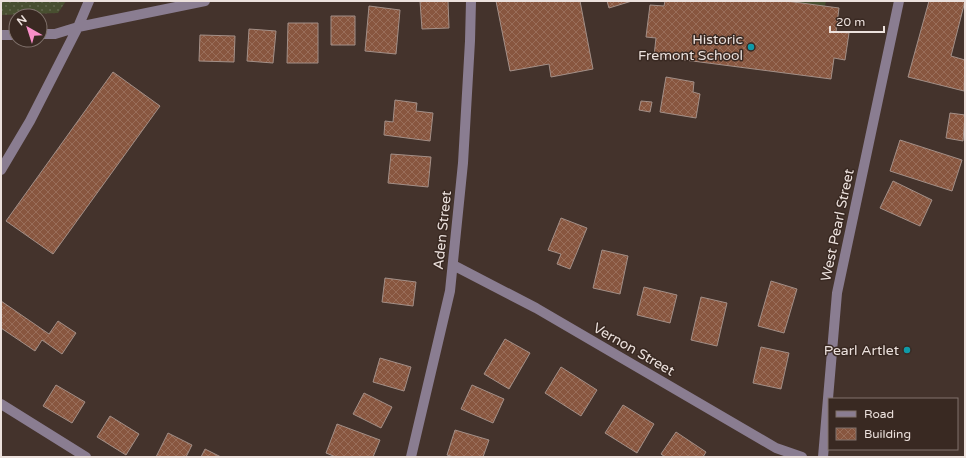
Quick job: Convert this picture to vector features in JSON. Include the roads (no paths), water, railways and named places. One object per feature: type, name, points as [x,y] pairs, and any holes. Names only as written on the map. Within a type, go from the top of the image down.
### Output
[{"type":"street","points":[[1,170],[30,120],[78,27],[89,1]]},
{"type":"street","points":[[48,34],[55,34],[78,27],[205,1]]},
{"type":"street","name":"Aden Street","points":[[411,457],[450,291],[463,163],[471,1]]},
{"type":"street","name":"West Pearl Street","points":[[828,398],[837,293],[899,1]]},
{"type":"street","name":"Vernon Street","points":[[453,265],[536,308],[776,448],[802,457]]},
{"type":"street","name":"West Pearl Street","points":[[823,457],[828,398]]},
{"type":"street","points":[[1,404],[86,457]]},
{"type":"place","name":"Historic Fremont School","points":[[751,47]]},
{"type":"place","name":"Pearl Artlet","points":[[907,350]]}]
